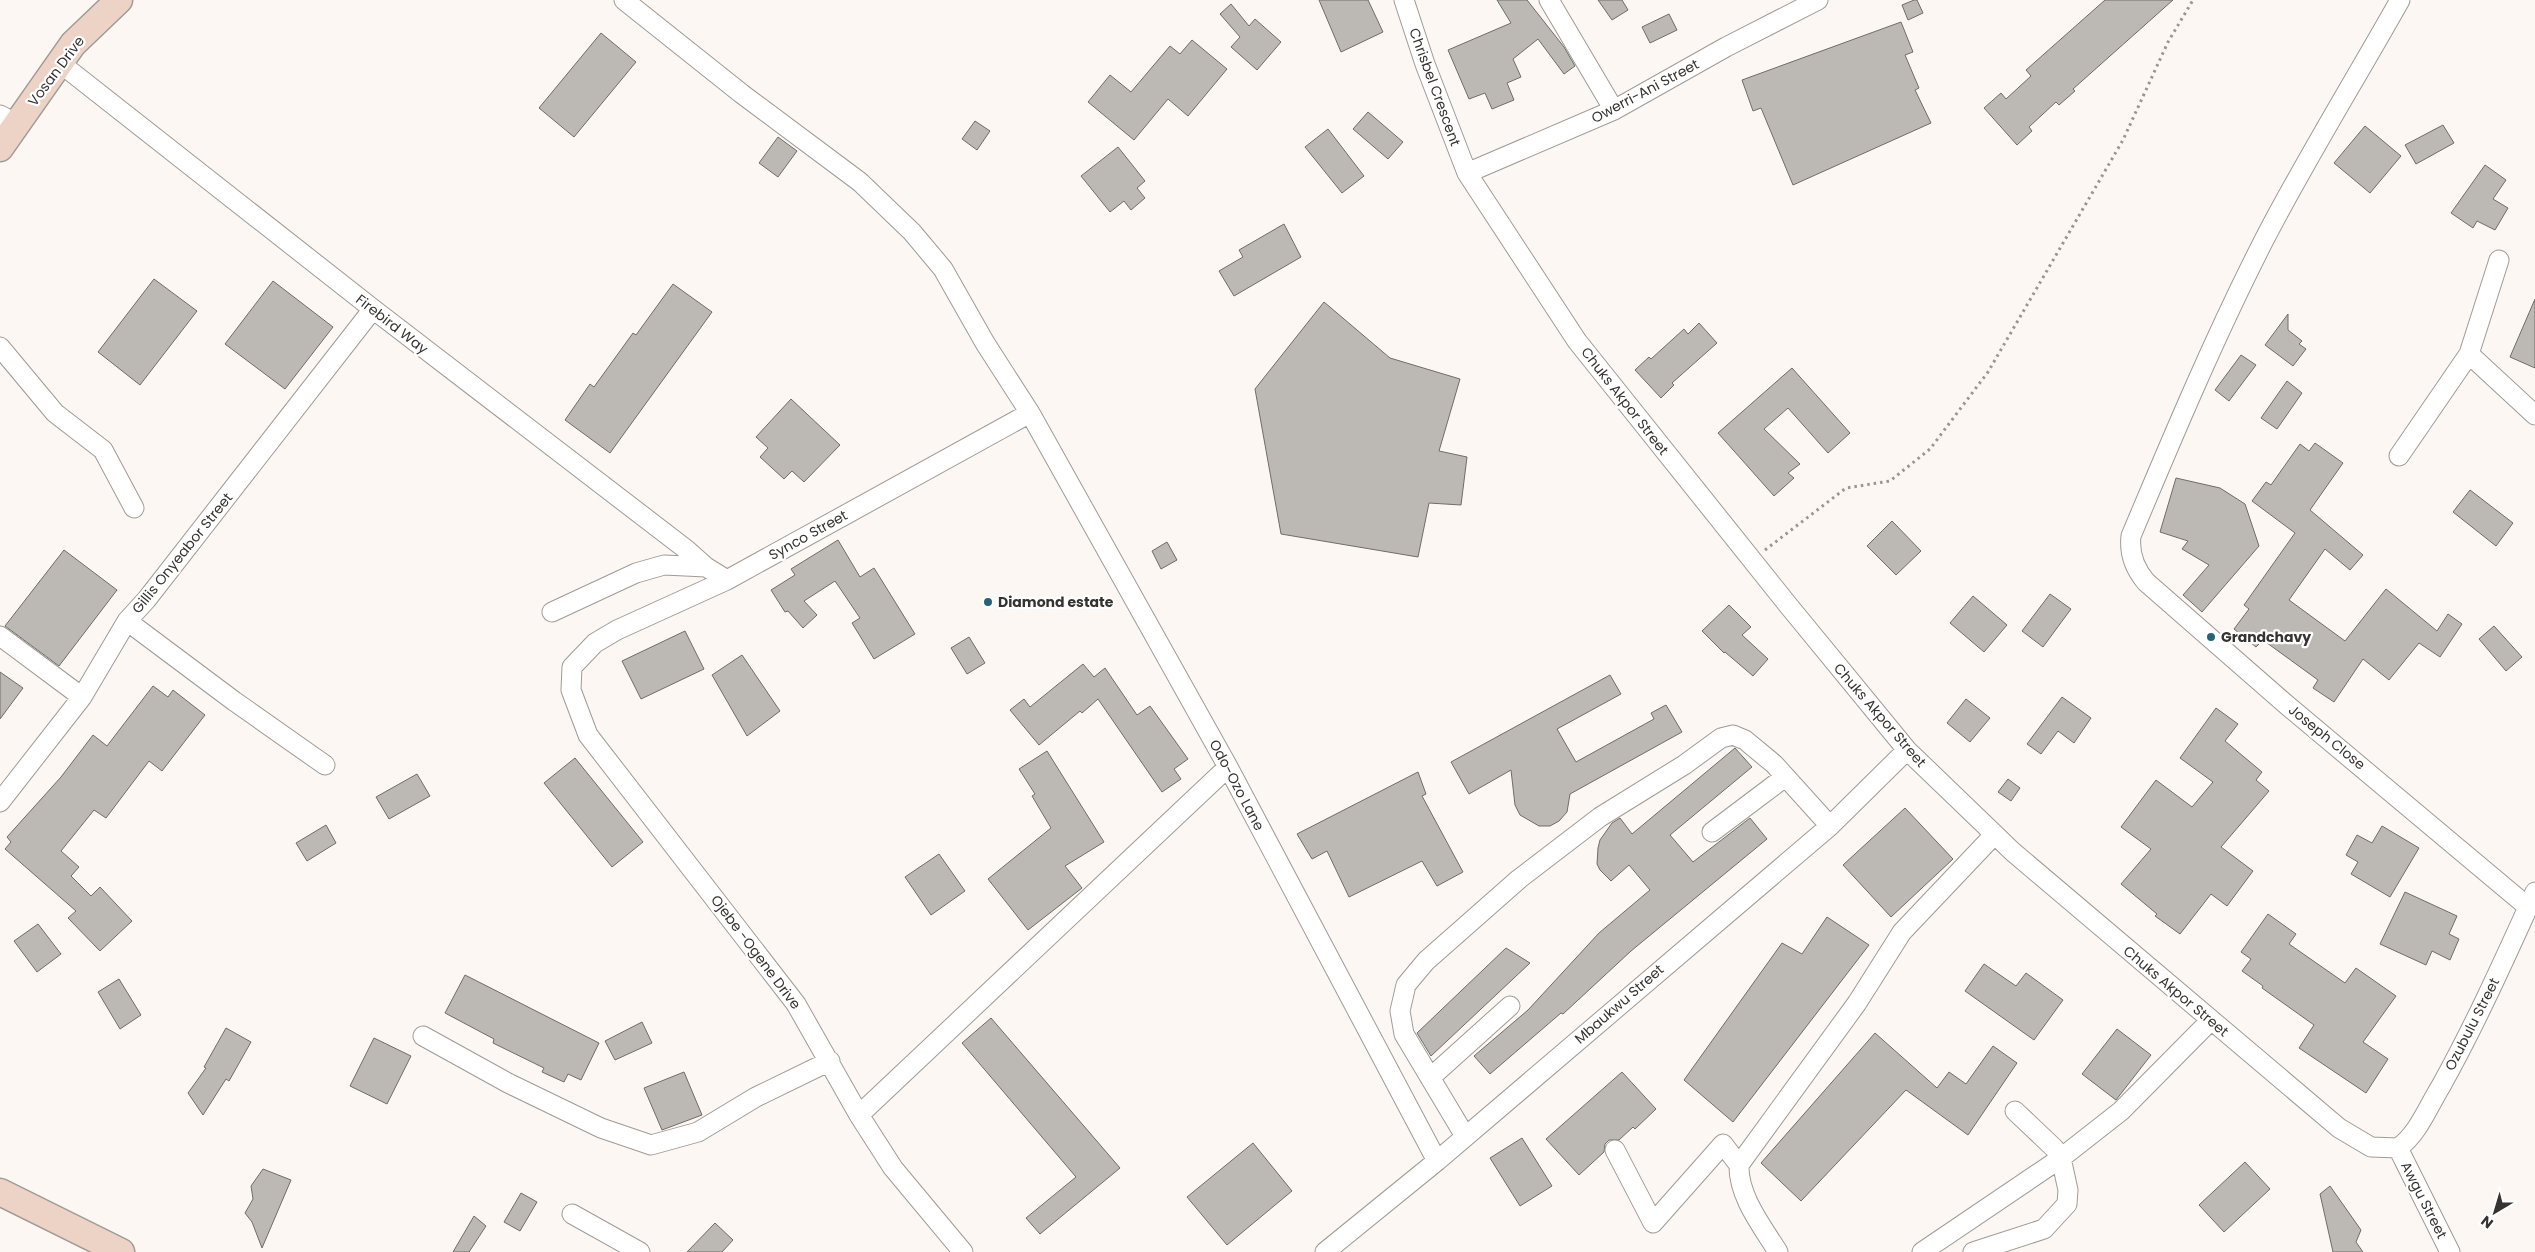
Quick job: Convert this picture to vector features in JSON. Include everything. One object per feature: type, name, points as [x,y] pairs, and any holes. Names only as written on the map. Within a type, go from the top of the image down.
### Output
[{"type":"street","name":"Vosan Drive","points":[[0,148],[8,119],[60,63],[73,44],[119,0]]},
{"type":"street","name":"Odo-Ozo Lane","points":[[624,0],[742,94],[860,182],[912,232],[943,269],[985,343],[1030,413],[1228,767],[1436,1162]]},
{"type":"street","name":"Chrisbel Crescent","points":[[1404,0],[1425,64],[1467,173]]},
{"type":"street","points":[[1549,0],[1614,110]]},
{"type":"street","name":"Joseph Close","points":[[2400,0],[2265,239],[2211,350],[2131,536],[2130,547],[2137,572],[2146,582],[2288,706],[2467,854],[2532,900]]},
{"type":"street","name":"Owerri-Ani Street","points":[[1467,173],[1614,110],[1806,3]]},
{"type":"street","name":"Firebird Way","points":[[60,63],[373,309],[688,550],[706,567],[727,580]]},
{"type":"street","name":"Chuks Akpor Street","points":[[1467,173],[1577,341],[1907,750],[1994,835],[2210,1021],[2339,1128],[2371,1147],[2398,1148]]},
{"type":"street","points":[[2399,456],[2468,354],[2499,260]]},
{"type":"street","name":"Gillis Onyeabor Street","points":[[0,802],[82,696],[127,621],[147,599],[373,309]]},
{"type":"street","points":[[0,347],[55,413],[103,450],[134,508]]},
{"type":"street","points":[[2468,354],[2535,415]]},
{"type":"street","name":"Synco Street","points":[[584,652],[617,630],[727,580],[1030,413]]},
{"type":"street","points":[[552,612],[636,573],[664,565],[706,567]]},
{"type":"street","points":[[127,621],[234,701],[325,765]]},
{"type":"street","points":[[0,636],[82,696]]},
{"type":"street","name":"Ojebe -Ogene Drive","points":[[584,652],[572,667],[571,690],[588,735],[780,980],[814,1032],[859,1115],[894,1168],[963,1252]]},
{"type":"street","points":[[1465,1136],[1404,1034],[1400,1011],[1406,985],[1426,961],[1519,879],[1600,818],[1677,770],[1721,738],[1733,736],[1745,740],[1774,764],[1830,826]]},
{"type":"street","name":"Mbaukwu Street","points":[[1325,1252],[1436,1162],[1830,826],[1907,750]]},
{"type":"street","points":[[859,1115],[1228,767]]},
{"type":"street","points":[[1712,832],[1785,777]]},
{"type":"street","points":[[1778,1252],[1743,1189],[1739,1176],[1739,1165],[1856,1003],[1902,932],[1994,835]]},
{"type":"street","name":"Ozubulu Street","points":[[2398,1148],[2414,1133],[2461,1050],[2493,986],[2532,900]]},
{"type":"street","points":[[1430,1078],[1510,1006]]},
{"type":"street","points":[[1922,1252],[2061,1158],[2121,1111],[2210,1021]]},
{"type":"street","points":[[423,1036],[508,1083],[601,1128],[651,1146],[698,1132],[756,1097],[830,1061]]},
{"type":"street","points":[[1973,1252],[2044,1229],[2067,1204],[2068,1198],[2061,1158],[2054,1148],[2015,1110]]},
{"type":"street","points":[[1615,1150],[1653,1223],[1723,1144],[1739,1165]]},
{"type":"street","name":"Awgu Street","points":[[2398,1148],[2450,1252]]},
{"type":"street","points":[[0,1192],[121,1252]]},
{"type":"street","points":[[572,1214],[640,1252]]},
{"type":"path","points":[[1752,560],[1846,488],[1890,481],[1930,449],[1988,372],[2124,140],[2168,42],[2193,0]]},
{"type":"building","points":[[1319,0],[1368,0],[1383,32],[1341,52]]},
{"type":"building","points":[[1497,0],[1527,0],[1564,47],[1575,66],[1564,74],[1538,39],[1513,59],[1521,77],[1507,83],[1514,100],[1492,109],[1485,93],[1469,99],[1448,50],[1511,23]]},
{"type":"building","points":[[1598,0],[1622,0],[1628,10],[1612,20]]},
{"type":"building","points":[[1917,0],[1923,13],[1908,20],[1902,5]]},
{"type":"building","points":[[2105,0],[2173,0],[2073,89],[2075,91],[2059,105],[2056,102],[2029,127],[2032,131],[2017,145],[1984,108],[2001,93],[2006,99],[2031,76],[2026,70]]},
{"type":"building","points":[[1231,4],[1249,26],[1255,19],[1281,42],[1257,70],[1231,47],[1240,37],[1220,14]]},
{"type":"building","points":[[1669,14],[1677,30],[1650,43],[1642,27]]},
{"type":"building","points":[[1901,22],[1913,52],[1905,55],[1919,88],[1915,90],[1931,123],[1793,185],[1761,108],[1753,111],[1742,80]]},
{"type":"building","points":[[601,33],[636,62],[574,137],[539,108]]},
{"type":"building","points":[[1192,40],[1227,69],[1188,116],[1168,99],[1134,140],[1088,102],[1110,75],[1131,92],[1170,46],[1180,54]]},
{"type":"building","points":[[1368,112],[1403,142],[1388,159],[1353,129]]},
{"type":"building","points":[[975,121],[990,131],[977,150],[962,139]]},
{"type":"building","points":[[2443,125],[2454,143],[2416,164],[2405,145]]},
{"type":"building","points":[[2365,126],[2401,156],[2370,193],[2334,163]]},
{"type":"building","points":[[1328,129],[1364,176],[1342,193],[1305,147]]},
{"type":"building","points":[[778,137],[797,151],[778,177],[759,163]]},
{"type":"building","points":[[1118,147],[1145,181],[1137,188],[1145,198],[1131,210],[1124,201],[1110,212],[1081,176]]},
{"type":"building","points":[[2485,165],[2506,180],[2493,199],[2508,208],[2495,230],[2477,221],[2473,228],[2451,213]]},
{"type":"building","points":[[1284,224],[1301,257],[1234,296],[1219,271],[1243,257],[1239,250]]},
{"type":"building","points":[[154,279],[197,311],[140,385],[98,352]]},
{"type":"building","points":[[273,281],[333,327],[285,389],[225,344]]},
{"type":"building","points":[[673,284],[712,312],[610,453],[565,420],[590,384],[594,387],[633,333],[636,335]]},
{"type":"building","points":[[2535,299],[2535,368],[2510,357]]},
{"type":"building","points":[[1324,302],[1390,358],[1460,379],[1439,451],[1467,457],[1461,505],[1429,503],[1418,557],[1281,534],[1255,389]]},
{"type":"building","points":[[2288,314],[2288,330],[2302,341],[2299,344],[2306,349],[2293,366],[2265,345]]},
{"type":"building","points":[[1699,323],[1717,343],[1672,383],[1674,385],[1661,398],[1635,370],[1649,357],[1651,359],[1684,329],[1688,334]]},
{"type":"building","points":[[2241,355],[2256,365],[2229,401],[2215,390]]},
{"type":"building","points":[[1792,368],[1850,433],[1828,453],[1788,408],[1764,429],[1800,464],[1788,473],[1794,478],[1774,496],[1718,433]]},
{"type":"building","points":[[2287,381],[2302,393],[2277,429],[2261,418]]},
{"type":"building","points":[[791,399],[840,445],[804,482],[792,471],[784,479],[760,457],[768,448],[756,437]]},
{"type":"building","points":[[2315,443],[2343,463],[2310,510],[2363,555],[2350,570],[2325,549],[2289,600],[2345,641],[2386,589],[2437,631],[2448,614],[2462,624],[2440,657],[2419,643],[2389,680],[2363,659],[2334,702],[2313,688],[2318,680],[2263,640],[2256,647],[2234,629],[2249,609],[2244,605],[2295,533],[2252,501],[2266,482],[2271,485],[2300,444],[2309,451]]},
{"type":"building","points":[[2176,478],[2220,488],[2245,504],[2259,546],[2202,612],[2183,595],[2209,565],[2182,549],[2188,541],[2160,532]]},
{"type":"building","points":[[2470,490],[2513,523],[2496,546],[2453,512]]},
{"type":"building","points":[[1892,521],[1921,551],[1896,575],[1867,546]]},
{"type":"building","points":[[838,540],[860,577],[874,568],[915,634],[874,659],[852,623],[860,618],[835,581],[804,601],[817,615],[803,628],[788,611],[785,612],[771,590],[795,575],[791,569]]},
{"type":"building","points":[[1167,542],[1177,560],[1161,569],[1152,551]]},
{"type":"building","points":[[64,550],[117,590],[59,666],[5,626]]},
{"type":"building","points":[[2050,594],[2071,609],[2043,647],[2022,631]]},
{"type":"building","points":[[1973,596],[2007,625],[1984,652],[1950,623]]},
{"type":"building","points":[[1729,605],[1751,627],[1742,635],[1768,659],[1753,676],[1724,653],[1702,631]]},
{"type":"building","points":[[2494,626],[2522,657],[2506,671],[2479,639]]},
{"type":"building","points":[[685,631],[704,669],[641,699],[622,661]]},
{"type":"building","points":[[969,637],[985,663],[967,674],[951,648]]},
{"type":"building","points":[[742,655],[780,711],[747,736],[712,675]]},
{"type":"building","points":[[1083,664],[1094,677],[1105,668],[1137,715],[1150,706],[1188,759],[1174,769],[1181,779],[1162,792],[1098,699],[1082,713],[1080,711],[1039,745],[1010,710],[1024,699],[1030,707]]},
{"type":"building","points":[[0,672],[23,688],[0,719]]},
{"type":"building","points":[[1610,675],[1621,694],[1557,729],[1576,762],[1654,719],[1651,713],[1666,705],[1682,732],[1570,794],[1567,812],[1559,821],[1550,826],[1539,826],[1520,815],[1515,805],[1511,770],[1469,794],[1451,762]]},
{"type":"building","points":[[153,686],[168,697],[173,690],[205,715],[162,771],[149,761],[106,818],[94,810],[61,851],[79,867],[71,876],[91,896],[100,887],[132,921],[100,951],[68,918],[76,911],[5,849],[11,842],[7,837],[61,777],[93,735],[107,746]]},
{"type":"building","points":[[2062,697],[2091,718],[2074,743],[2058,731],[2041,754],[2027,744]]},
{"type":"building","points":[[1966,699],[1990,718],[1970,742],[1947,723]]},
{"type":"building","points":[[2216,708],[2238,724],[2225,741],[2262,772],[2256,780],[2269,791],[2221,847],[2253,871],[2227,906],[2211,894],[2180,934],[2155,916],[2157,914],[2121,884],[2151,849],[2121,827],[2156,780],[2192,807],[2213,782],[2180,758]]},
{"type":"building","points":[[1735,748],[1752,767],[1670,835],[1693,862],[1750,818],[1767,839],[1631,951],[1563,1014],[1561,1013],[1490,1074],[1474,1056],[1528,1010],[1599,933],[1650,890],[1629,865],[1611,881],[1600,870],[1597,864],[1600,840],[1612,823],[1620,818],[1632,834]]},
{"type":"building","points":[[1047,751],[1104,842],[1065,866],[1082,888],[1028,930],[988,879],[1051,828],[1032,796],[1035,794],[1019,769]]},
{"type":"building","points":[[575,758],[643,842],[612,867],[544,783]]},
{"type":"building","points":[[1418,772],[1426,794],[1422,796],[1463,872],[1437,886],[1422,861],[1349,897],[1327,851],[1312,859],[1297,834]]},
{"type":"building","points":[[417,774],[430,796],[389,819],[376,797]]},
{"type":"building","points":[[2008,779],[2020,788],[2011,801],[1998,792]]},
{"type":"building","points":[[1905,808],[1953,859],[1891,917],[1843,865]]},
{"type":"building","points":[[326,825],[336,843],[307,861],[296,843]]},
{"type":"building","points":[[2382,826],[2419,848],[2390,897],[2351,874],[2358,862],[2346,855],[2357,835],[2372,843]]},
{"type":"building","points":[[939,854],[965,891],[931,915],[905,877]]},
{"type":"building","points":[[2405,892],[2457,916],[2449,934],[2459,939],[2450,960],[2432,951],[2426,965],[2380,944]]},
{"type":"building","points":[[2268,914],[2296,934],[2289,944],[2345,983],[2356,968],[2396,996],[2363,1042],[2388,1059],[2366,1093],[2299,1048],[2314,1025],[2262,988],[2263,986],[2242,971],[2251,959],[2241,952]]},
{"type":"building","points":[[1827,917],[1869,945],[1733,1122],[1684,1080],[1782,943],[1802,954]]},
{"type":"building","points":[[38,924],[61,954],[37,972],[14,941]]},
{"type":"building","points":[[1506,948],[1530,963],[1431,1056],[1417,1033]]},
{"type":"building","points":[[1984,964],[2016,986],[2026,973],[2063,1000],[2034,1040],[1965,991]]},
{"type":"building","points":[[465,975],[599,1043],[581,1080],[568,1074],[564,1082],[542,1072],[544,1068],[493,1043],[494,1039],[445,1013]]},
{"type":"building","points":[[119,979],[141,1015],[120,1029],[98,992]]},
{"type":"building","points":[[991,1018],[1120,1168],[1040,1234],[1026,1218],[1076,1177],[962,1043]]},
{"type":"building","points":[[642,1022],[652,1043],[615,1060],[605,1041]]},
{"type":"building","points":[[226,1028],[251,1042],[229,1081],[226,1079],[203,1115],[188,1093],[206,1068],[204,1067]]},
{"type":"building","points":[[2117,1029],[2151,1055],[2116,1100],[2082,1074]]},
{"type":"building","points":[[1875,1033],[1937,1088],[1949,1072],[1966,1084],[1993,1046],[2017,1063],[1968,1135],[1906,1090],[1801,1201],[1761,1163]]},
{"type":"building","points":[[374,1038],[411,1056],[387,1104],[350,1086]]},
{"type":"building","points":[[684,1072],[702,1115],[662,1130],[644,1088]]},
{"type":"building","points":[[1622,1072],[1656,1109],[1635,1129],[1633,1127],[1619,1140],[1609,1140],[1605,1144],[1604,1152],[1579,1175],[1546,1139]]},
{"type":"building","points":[[1522,1138],[1552,1186],[1520,1206],[1490,1158]]},
{"type":"building","points":[[1253,1143],[1292,1191],[1227,1245],[1187,1197]]},
{"type":"building","points":[[2245,1162],[2270,1189],[2224,1232],[2199,1205]]},
{"type":"building","points":[[263,1169],[291,1180],[262,1248],[252,1222],[245,1213],[253,1199],[251,1186]]},
{"type":"building","points":[[2330,1186],[2361,1230],[2356,1242],[2363,1252],[2333,1252],[2320,1194]]},
{"type":"building","points":[[521,1193],[537,1202],[520,1231],[504,1222]]},
{"type":"building","points":[[474,1216],[486,1226],[469,1252],[453,1252]]},
{"type":"building","points":[[715,1223],[733,1240],[722,1252],[687,1252]]},
{"type":"place","name":"Diamond estate","points":[[988,602]]},
{"type":"place","name":"Grandchavy","points":[[2211,637]]}]
